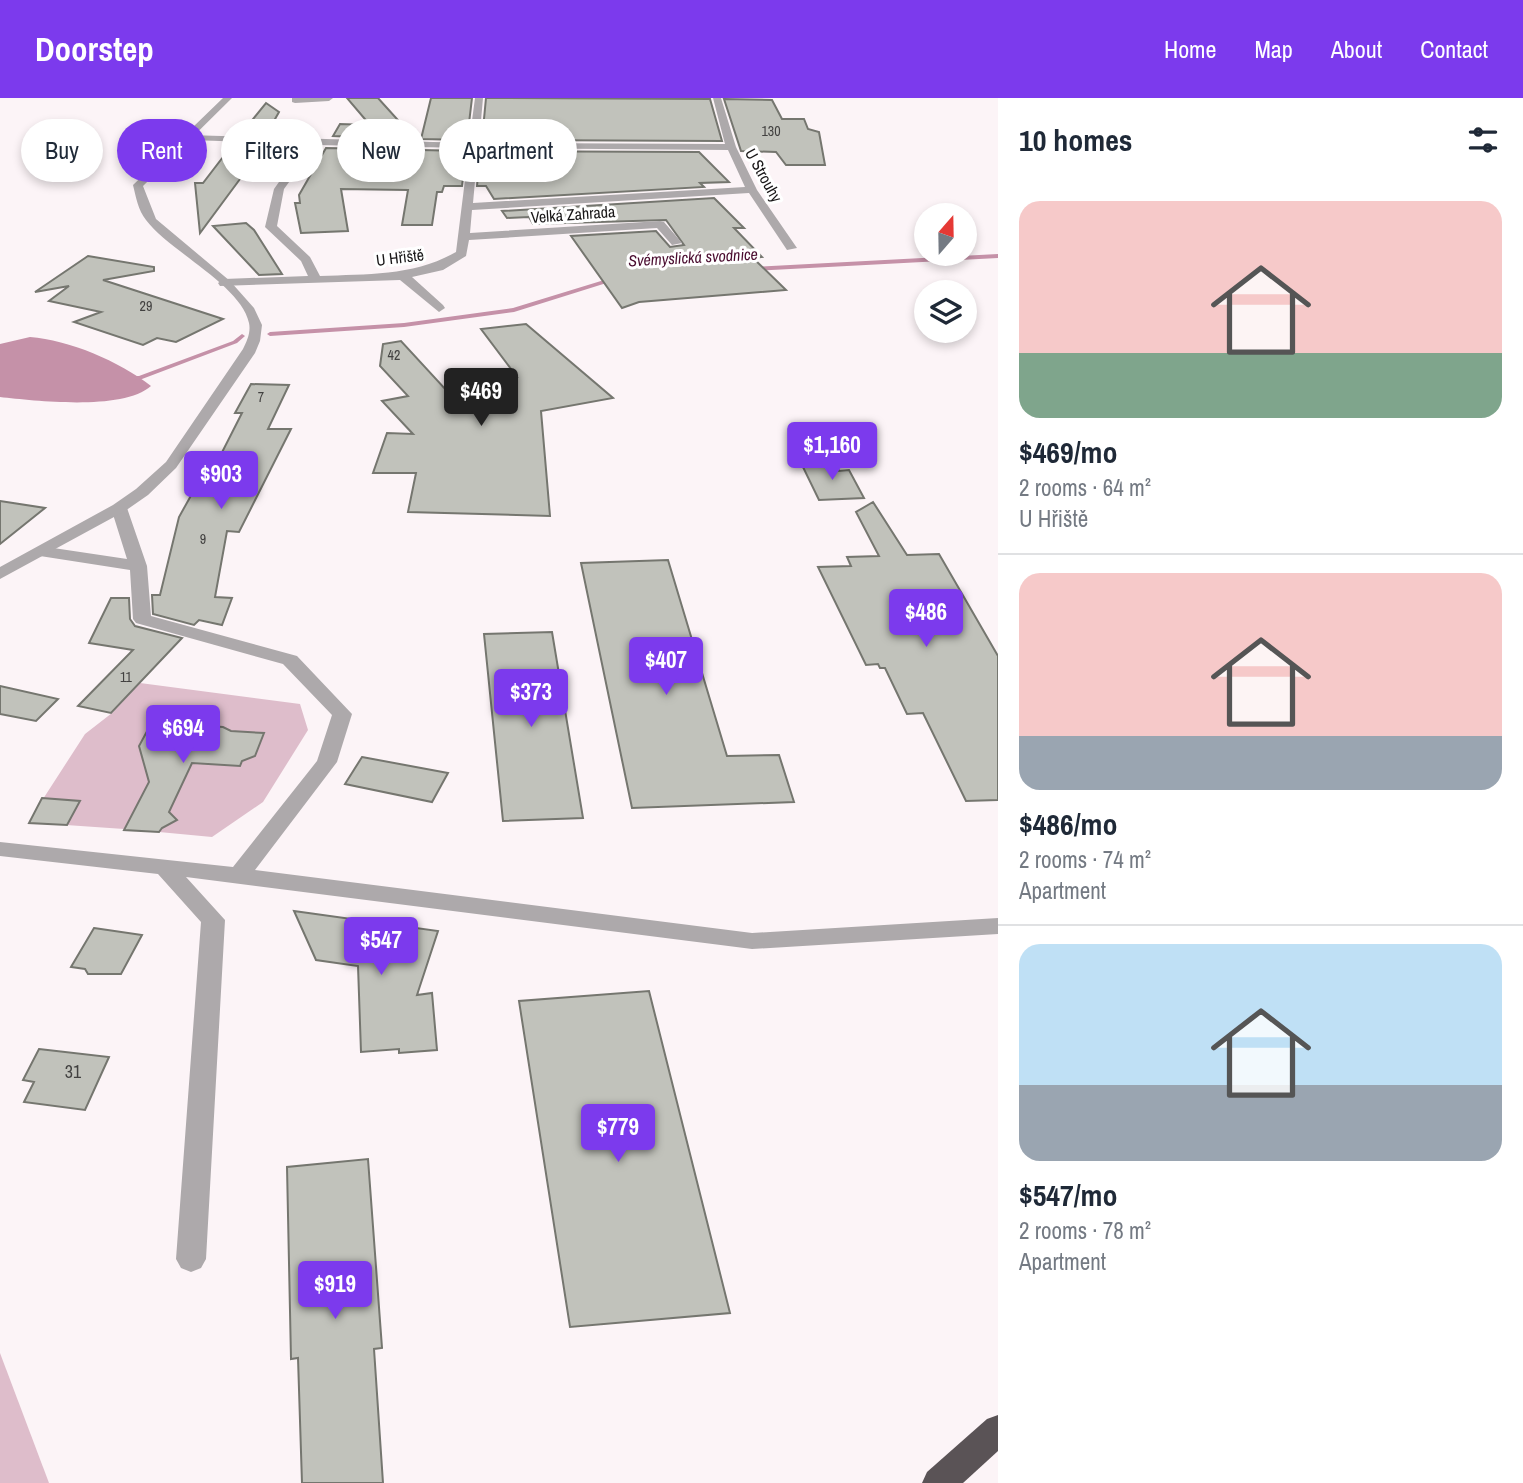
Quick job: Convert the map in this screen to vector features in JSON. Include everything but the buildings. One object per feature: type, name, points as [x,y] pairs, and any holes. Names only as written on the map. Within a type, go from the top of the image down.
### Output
[{"type":"highway","points":[[939,1483],[998,1430]]},
{"type":"street","points":[[207,120],[228,98]]},
{"type":"street","points":[[295,100],[329,98]]},
{"type":"street","name":"U Hřiště","points":[[476,119],[479,98]]},
{"type":"street","points":[[717,98],[731,147]]},
{"type":"street","name":"U Strouhy","points":[[323,142],[439,145]]},
{"type":"street","name":"U Strouhy","points":[[577,146],[731,147],[752,190],[791,248]]},
{"type":"street","points":[[0,574],[119,509],[171,465],[248,353],[256,335],[255,319],[224,283],[146,212],[138,185],[141,182]]},
{"type":"street","points":[[284,182],[279,189],[271,227],[306,259],[315,278]]},
{"type":"street","name":"U Hřiště","points":[[224,283],[403,276],[439,267],[462,254],[469,182]]},
{"type":"street","points":[[467,207],[752,190]]},
{"type":"street","name":"Velká Zahrada","points":[[464,237],[660,225],[676,243]]},
{"type":"street","points":[[403,276],[439,308]]},
{"type":"street","points":[[119,509],[138,566],[142,619],[290,660],[342,714],[327,762],[239,875]]},
{"type":"street","points":[[40,551],[138,566]]},
{"type":"street","points":[[0,849],[239,875],[752,941],[998,926]]},
{"type":"street","points":[[164,866],[214,920],[191,1259]]},
{"type":"shaded area","points":[[30,337],[61,342],[93,353],[124,368],[151,386],[138,394],[100,402],[56,402],[0,397],[0,344]]},
{"type":"shaded area","points":[[140,683],[300,704],[308,730],[263,802],[212,837],[159,832],[171,806],[138,803],[124,829],[66,825],[79,802],[43,799],[85,734],[112,713]],"holes":[[[157,722],[222,727],[228,731],[263,736],[255,755],[244,757],[238,766],[142,755],[143,741]]]},
{"type":"shaded area","points":[[0,1353],[49,1483],[0,1483]]},
{"type":"waterway","name":"Svémyslická svodnice","points":[[754,269],[998,256]]},
{"type":"waterway","name":"Svémyslická svodnice","points":[[270,334],[404,325],[514,310],[614,279]]},
{"type":"waterway","name":"Svémyslická svodnice","points":[[130,378],[140,378],[235,342],[242,336]]}]
